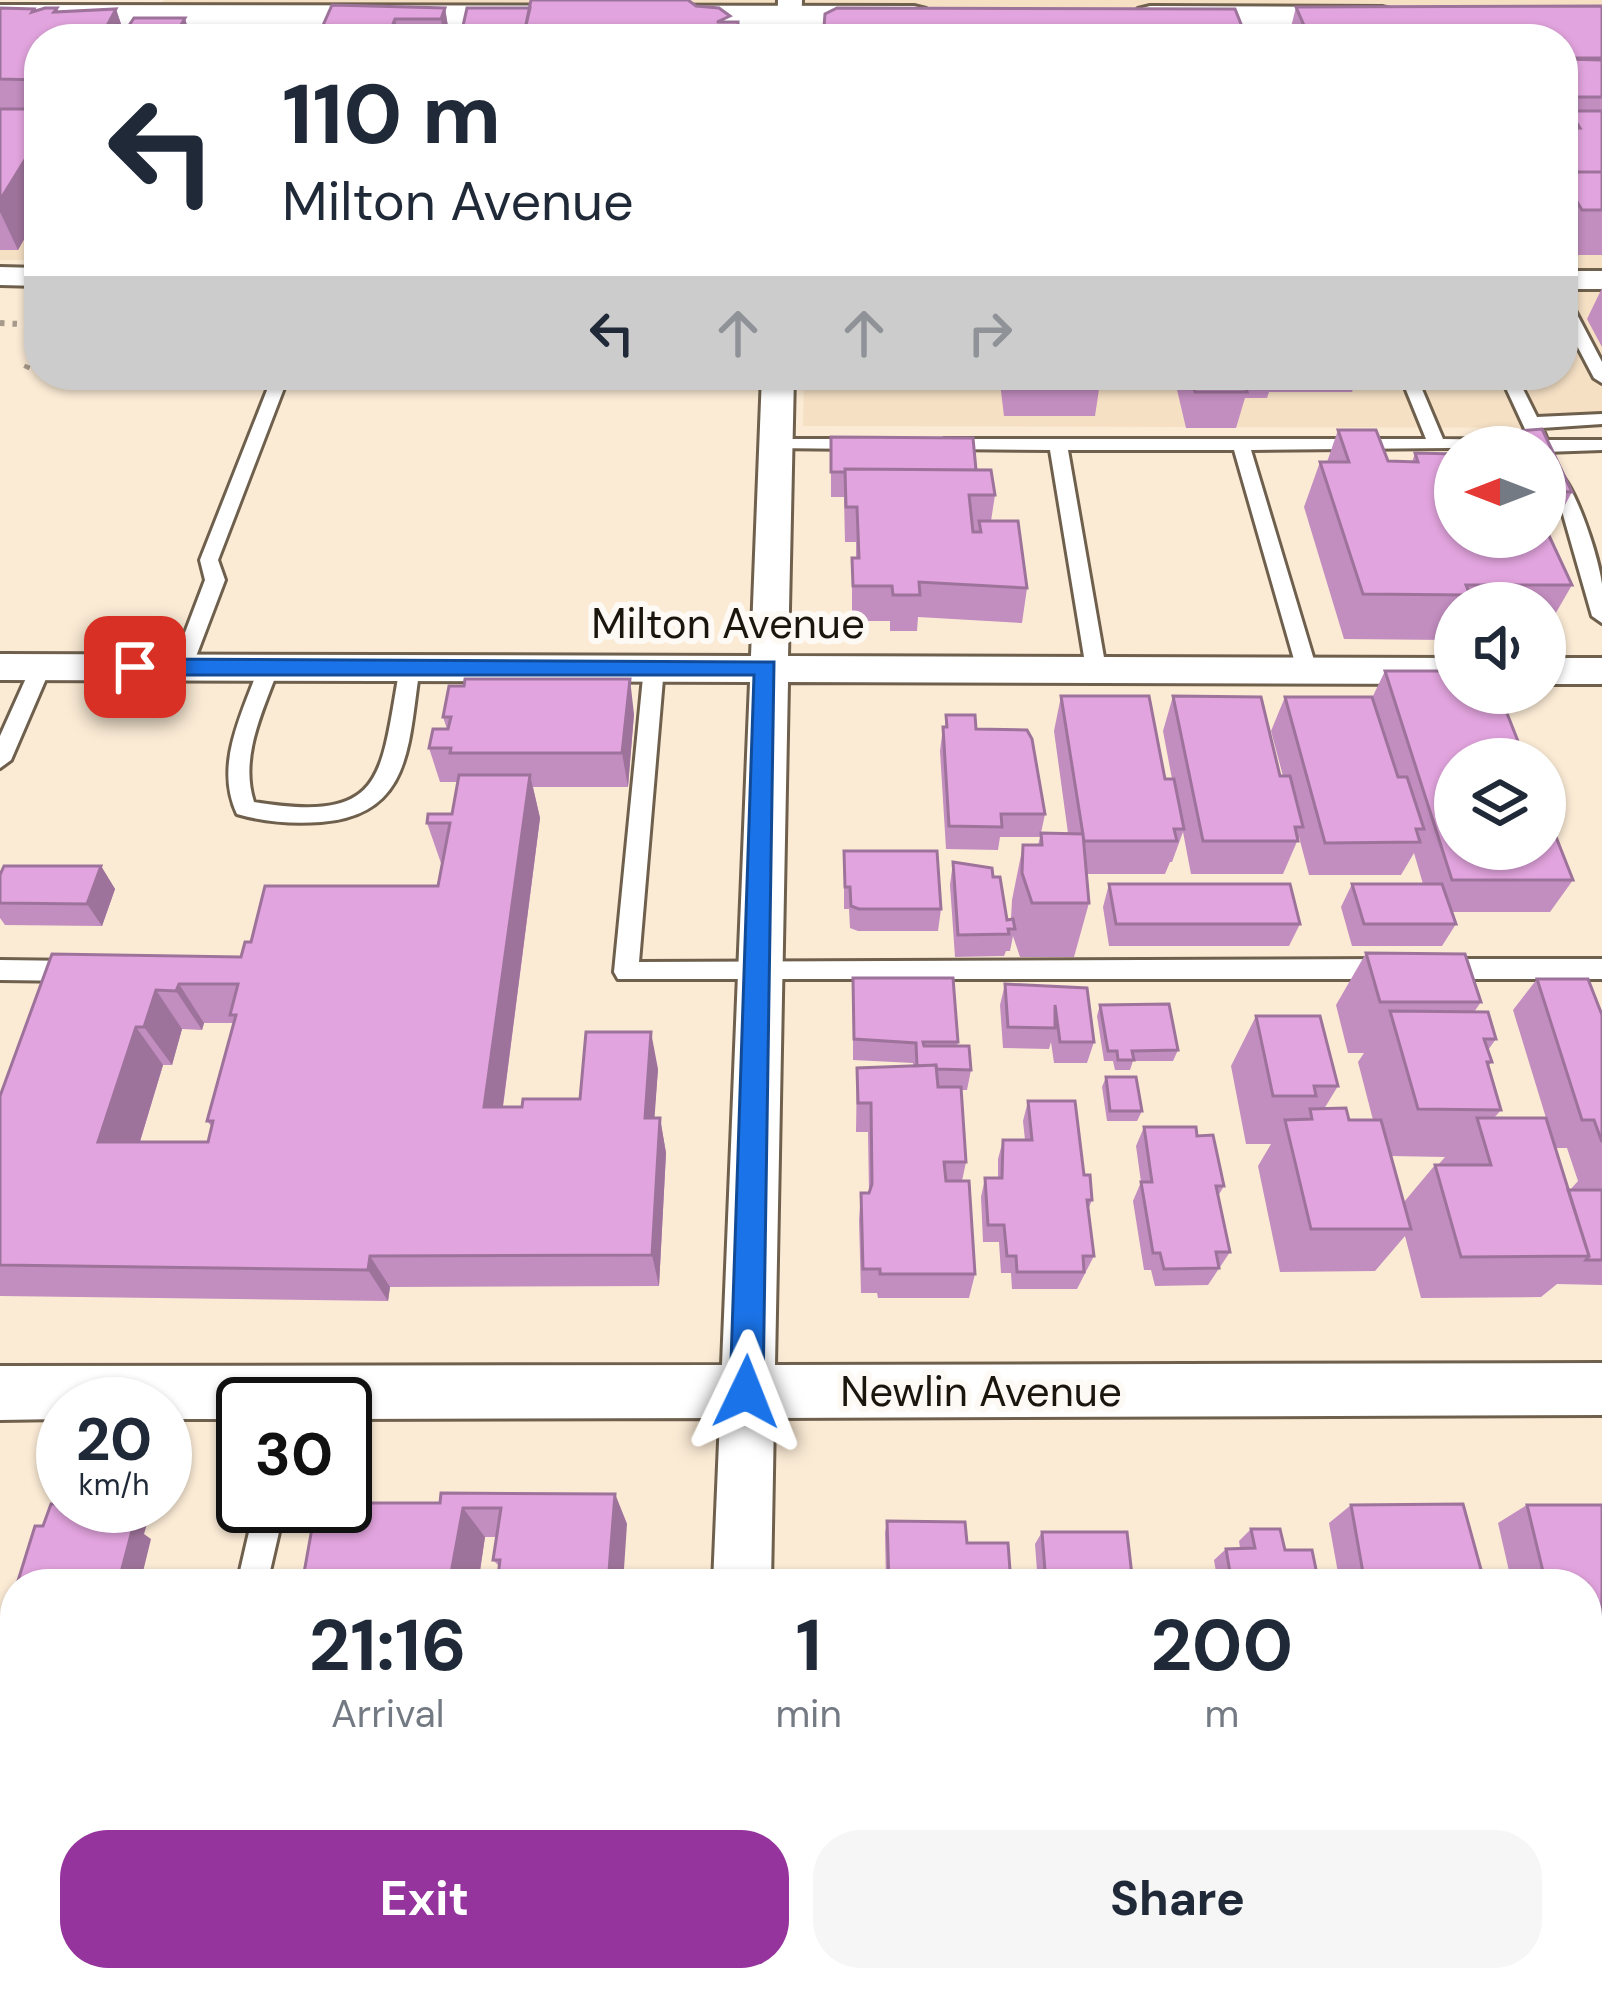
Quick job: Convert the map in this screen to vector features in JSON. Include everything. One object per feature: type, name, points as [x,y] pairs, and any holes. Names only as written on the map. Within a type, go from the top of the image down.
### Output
[{"type":"street","points":[[8,10],[951,16]]},
{"type":"street","points":[[1111,16],[1416,17]]},
{"type":"street","points":[[742,1569],[778,390]]},
{"type":"street","name":"Milton Avenue","points":[[0,667],[1434,671]]},
{"type":"street","points":[[1566,671],[1602,671]]},
{"type":"street","name":"Newlin Avenue","points":[[372,1397],[1602,1389]]},
{"type":"street","name":"Newlin Avenue","points":[[0,1393],[216,1397]]},
{"type":"lane","points":[[1578,339],[1602,378]]},
{"type":"lane","points":[[182,667],[215,580],[209,560],[275,390]]},
{"type":"lane","points":[[1414,390],[1434,438]]},
{"type":"lane","points":[[1515,390],[1532,426]]},
{"type":"lane","points":[[1531,423],[1602,419]]},
{"type":"lane","points":[[777,444],[894,444]]},
{"type":"lane","points":[[917,444],[1434,445]]},
{"type":"lane","points":[[1058,444],[1096,669]]},
{"type":"lane","points":[[1241,445],[1307,670]]},
{"type":"lane","points":[[1566,447],[1602,445]]},
{"type":"lane","points":[[1566,502],[1602,616]]},
{"type":"lane","points":[[0,760],[41,667]]},
{"type":"lane","points":[[269,667],[240,759],[237,789],[245,808],[267,814],[352,809],[375,796],[386,775],[410,668]]},
{"type":"lane","points":[[654,668],[626,972],[1602,969]]},
{"type":"lane","points":[[0,970],[82,970]]},
{"type":"lane","points":[[255,1569],[264,1533]]},
{"type":"shaded area","points":[[164,0],[1602,0],[1602,428],[803,426],[804,390],[1578,390],[1578,24],[149,24]]},
{"type":"shaded area","points":[[0,32],[24,32],[24,260],[0,260]]},
{"type":"building","points":[[531,0],[688,0],[730,16],[717,22],[738,22],[738,24],[526,24]]},
{"type":"building","points":[[332,5],[445,8],[441,19],[324,24]]},
{"type":"building","points":[[1602,6],[1602,58],[1578,58],[1578,24],[1303,24],[1296,7]]},
{"type":"building","points":[[0,8],[34,9],[32,12],[116,9],[108,24],[24,24],[24,80],[0,79]]},
{"type":"building","points":[[467,8],[530,8],[526,24],[463,24]]},
{"type":"building","points":[[837,8],[1235,9],[1241,24],[824,24],[825,14]]},
{"type":"building","points":[[134,18],[185,18],[182,24],[130,24]]},
{"type":"building","points":[[1578,59],[1602,60],[1602,97],[1578,97]]},
{"type":"building","points":[[0,109],[24,109],[24,161],[0,200]]},
{"type":"building","points":[[1578,111],[1602,111],[1602,172],[1578,172]]},
{"type":"building","points":[[1578,172],[1602,172],[1602,210],[1582,210]]},
{"type":"building","points":[[1195,390],[1247,392],[1195,392]]},
{"type":"building","points":[[1338,430],[1376,430],[1388,461],[1418,462],[1415,453],[1434,453],[1434,558],[1559,558],[1572,585],[1434,582],[1434,595],[1363,594],[1320,462],[1349,462]]},
{"type":"building","points":[[831,437],[973,438],[976,470],[831,472]]},
{"type":"building","points":[[845,469],[991,470],[995,495],[969,495],[973,532],[981,532],[979,521],[1018,521],[1027,588],[919,582],[920,595],[893,595],[892,586],[853,586],[852,558],[859,558],[857,507],[846,507]]},
{"type":"building","points":[[1385,671],[1434,671],[1434,714],[1507,714],[1517,738],[1434,738],[1434,824]]},
{"type":"building","points":[[465,679],[630,679],[622,753],[450,753],[451,748],[429,748],[433,729],[448,729],[451,717],[443,717],[449,686],[464,686]]},
{"type":"building","points":[[1061,696],[1149,696],[1165,779],[1174,779],[1184,829],[1174,829],[1177,841],[1084,841]]},
{"type":"building","points":[[1173,696],[1261,697],[1280,776],[1290,776],[1303,827],[1295,827],[1298,841],[1203,841]]},
{"type":"building","points":[[1285,697],[1372,697],[1398,777],[1407,777],[1424,829],[1416,829],[1420,842],[1325,843]]},
{"type":"building","points":[[946,715],[975,715],[976,729],[1027,730],[1045,814],[1001,814],[1002,827],[949,826]]},
{"type":"building","points":[[459,775],[530,775],[484,1107],[522,1107],[523,1099],[580,1099],[586,1032],[651,1032],[645,1118],[660,1118],[652,1255],[370,1256],[368,1270],[0,1265],[0,1096],[52,954],[241,957],[245,942],[251,942],[265,886],[438,886],[450,823],[427,823],[428,814],[452,814]],"holes":[[[179,984],[238,984],[230,1015],[236,1015],[207,1121],[213,1121],[208,1142],[98,1142],[136,1027],[144,1027],[156,990],[176,991]]]},
{"type":"building","points":[[1041,833],[1083,834],[1089,903],[1032,903],[1022,873],[1023,845],[1042,845]]},
{"type":"building","points":[[844,851],[937,851],[941,909],[851,906]]},
{"type":"building","points":[[953,862],[992,868],[993,877],[1000,877],[1007,920],[1013,919],[1015,929],[1008,929],[1009,934],[958,935]]},
{"type":"building","points":[[1566,862],[1573,880],[1452,880],[1449,870],[1566,870]]},
{"type":"building","points":[[4,866],[101,866],[87,904],[0,903]]},
{"type":"building","points":[[1109,884],[1290,884],[1300,924],[1116,924]]},
{"type":"building","points":[[1352,884],[1442,884],[1456,924],[1364,924]]},
{"type":"building","points":[[1366,953],[1465,954],[1481,1002],[1380,1002]]},
{"type":"building","points":[[853,978],[953,978],[958,1042],[923,1042],[924,1046],[969,1046],[971,1070],[917,1066],[916,1043],[854,1039]]},
{"type":"building","points":[[1537,979],[1588,979],[1602,1015],[1602,1142],[1594,1120],[1582,1120]]},
{"type":"building","points":[[1005,984],[1087,988],[1094,1042],[1060,1042],[1055,1005],[1055,1028],[1008,1027]]},
{"type":"building","points":[[1169,1004],[1178,1050],[1132,1051],[1134,1060],[1118,1060],[1117,1051],[1108,1051],[1100,1005]]},
{"type":"building","points":[[1390,1011],[1488,1012],[1496,1039],[1484,1039],[1492,1062],[1487,1062],[1501,1110],[1418,1109]]},
{"type":"building","points":[[1256,1016],[1320,1016],[1338,1086],[1314,1086],[1316,1096],[1273,1096]]},
{"type":"building","points":[[936,1065],[938,1087],[961,1087],[966,1162],[944,1162],[946,1181],[969,1181],[975,1274],[880,1274],[880,1269],[863,1269],[861,1193],[869,1193],[872,1184],[871,1103],[858,1103],[857,1068]]},
{"type":"building","points":[[1106,1077],[1136,1077],[1142,1111],[1110,1111]]},
{"type":"building","points":[[1028,1101],[1075,1101],[1084,1175],[1090,1175],[1092,1200],[1087,1200],[1094,1256],[1083,1256],[1084,1272],[1017,1272],[1016,1256],[1007,1256],[1004,1225],[988,1225],[985,1178],[1002,1178],[1003,1140],[1032,1140]]},
{"type":"building","points":[[1346,1108],[1349,1120],[1381,1120],[1411,1229],[1311,1229],[1285,1120],[1312,1119],[1310,1109]]},
{"type":"building","points":[[1477,1118],[1546,1118],[1589,1256],[1461,1257],[1435,1165],[1491,1165]]},
{"type":"building","points":[[1144,1127],[1196,1127],[1197,1136],[1213,1135],[1224,1186],[1216,1186],[1230,1252],[1216,1252],[1219,1268],[1164,1269],[1160,1253],[1153,1253],[1141,1182],[1152,1182]]},
{"type":"building","points":[[1568,1190],[1602,1190],[1602,1260],[1586,1260],[1589,1256]]},
{"type":"building","points":[[441,1493],[615,1494],[609,1569],[499,1569],[500,1560],[493,1560],[501,1508],[463,1508],[452,1569],[305,1569],[311,1533],[372,1533],[372,1503],[440,1503]]},
{"type":"building","points":[[1463,1504],[1481,1569],[1362,1569],[1351,1505]]},
{"type":"building","points":[[1527,1505],[1602,1505],[1602,1569],[1542,1569]]},
{"type":"building","points":[[887,1521],[965,1522],[967,1543],[1008,1543],[1010,1569],[889,1569]]},
{"type":"building","points":[[35,1526],[36,1533],[131,1533],[122,1569],[22,1569]]},
{"type":"building","points":[[1251,1529],[1280,1529],[1285,1550],[1312,1550],[1316,1569],[1229,1569],[1226,1549],[1255,1548]]},
{"type":"building","points":[[1042,1532],[1127,1532],[1131,1569],[1045,1569]]},
{"type":"route","points":[[135,667],[766,668],[746,1392]]}]
